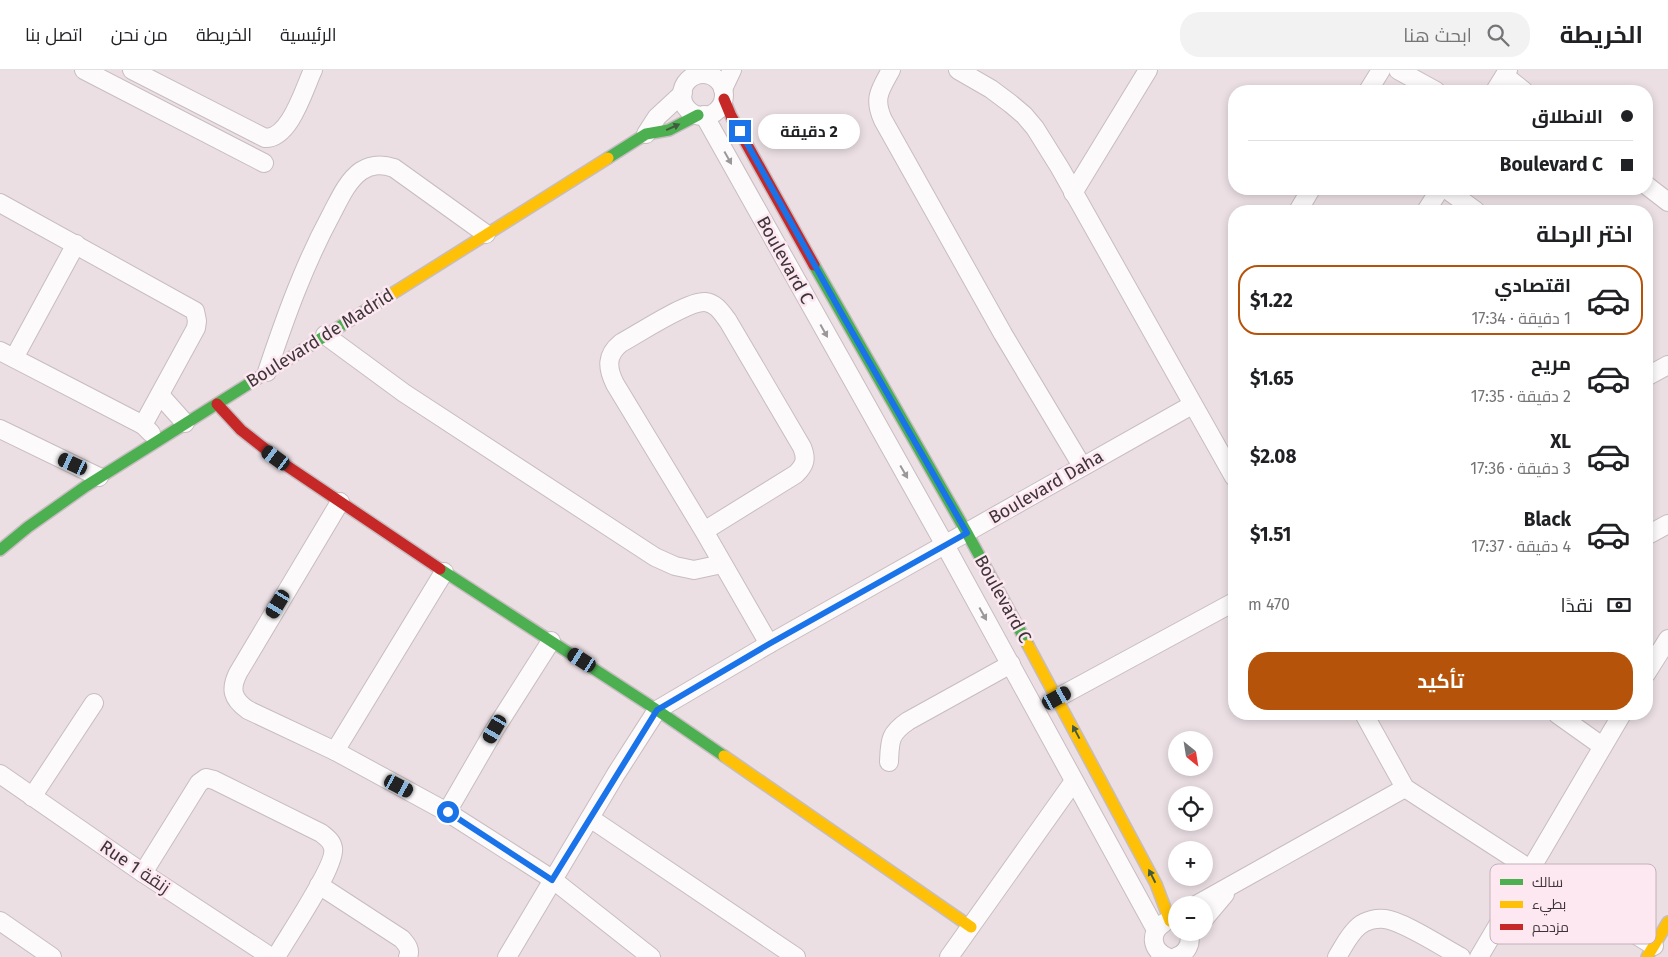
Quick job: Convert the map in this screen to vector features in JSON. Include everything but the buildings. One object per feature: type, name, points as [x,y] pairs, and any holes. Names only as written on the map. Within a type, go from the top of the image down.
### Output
[{"type":"street","points":[[84,70],[264,163]]},
{"type":"street","points":[[132,70],[268,139],[276,136],[285,128],[313,70]]},
{"type":"street","points":[[724,94],[720,82],[714,77],[701,72],[688,81],[683,93],[687,107],[692,112],[701,115],[717,110],[724,94],[732,70]]},
{"type":"street","points":[[891,70],[877,98],[879,112],[1004,334],[1082,466]]},
{"type":"street","points":[[958,70],[991,89],[1011,104],[1024,115],[1045,143],[1228,467]]},
{"type":"street","points":[[1073,193],[1148,70]]},
{"type":"street","points":[[1372,85],[1381,70]]},
{"type":"street","points":[[1398,70],[1425,85]]},
{"type":"street","points":[[1499,85],[1506,73],[1518,85]]},
{"type":"street","name":"Boulevard de Madrid","points":[[646,134],[657,116],[683,93]]},
{"type":"street","name":"Boulevard C","points":[[724,94],[731,116],[967,533],[1057,698],[1144,860],[1156,884],[1168,917]]},
{"type":"street","name":"Boulevard C","points":[[701,115],[946,545],[1074,781],[1168,920]]},
{"type":"street","name":"Boulevard de Madrid","points":[[0,550],[99,477],[646,134],[669,130],[701,115]]},
{"type":"street","points":[[267,372],[287,312],[316,244],[341,196],[350,182],[360,172],[370,166],[386,165],[394,168],[486,234]]},
{"type":"street","points":[[1653,190],[1668,202]]},
{"type":"street","points":[[1454,195],[1468,205]]},
{"type":"street","points":[[0,203],[196,310],[196,328],[143,425]]},
{"type":"street","points":[[76,244],[7,354],[143,425],[158,441]]},
{"type":"street","points":[[704,531],[796,474],[805,465],[806,455],[728,321],[715,305],[704,302],[687,307],[621,343],[615,348],[608,360],[615,384],[704,531],[769,644]]},
{"type":"street","points":[[325,336],[412,398],[655,557],[675,566],[694,570],[722,564]]},
{"type":"street","points":[[1653,372],[1668,365]]},
{"type":"street","points":[[160,395],[185,423]]},
{"type":"street","points":[[217,404],[241,430],[265,450],[444,572],[657,710],[971,927]]},
{"type":"street","name":"Boulevard Daha","points":[[507,957],[552,880],[657,710],[769,644],[1192,404]]},
{"type":"street","points":[[0,429],[99,477]]},
{"type":"street","points":[[340,502],[238,673],[232,686],[236,699],[248,710],[335,751],[448,812],[552,880],[651,957]]},
{"type":"street","points":[[1653,532],[1668,524]]},
{"type":"street","points":[[335,751],[444,572]]},
{"type":"street","points":[[1057,698],[1228,605]]},
{"type":"street","points":[[1653,663],[1668,639]]},
{"type":"street","points":[[448,812],[495,729],[551,641]]},
{"type":"street","points":[[889,762],[891,737],[896,729],[1012,664]]},
{"type":"street","points":[[32,797],[94,702]]},
{"type":"street","points":[[1367,720],[1404,788],[1522,864]]},
{"type":"street","points":[[1565,720],[1602,746]]},
{"type":"street","points":[[1533,864],[1618,720]]},
{"type":"street","name":"Rue 1 زنقة","points":[[0,774],[143,873],[271,957]]},
{"type":"street","points":[[143,873],[199,783],[206,778],[214,780],[321,833],[330,841],[333,849],[331,860],[319,885],[276,957]]},
{"type":"street","points":[[950,957],[1074,781]]},
{"type":"street","points":[[1213,896],[1404,788]]},
{"type":"street","points":[[590,818],[796,957]]},
{"type":"street","points":[[319,885],[402,939],[408,946],[410,952],[408,957]]},
{"type":"street","points":[[1213,908],[1231,886]]},
{"type":"street","points":[[1337,957],[1350,936],[1361,924],[1385,918],[1398,922],[1461,957]]},
{"type":"street","points":[[0,921],[52,957]]},
{"type":"street","points":[[1656,941],[1668,922]]},
{"type":"street","points":[[1161,956],[1153,940],[1168,925]]},
{"type":"street","points":[[1479,957],[1490,938]]},
{"type":"street","points":[[1181,956],[1190,944],[1190,941]]},
{"type":"traffic: fast","points":[[608,158],[646,134],[669,130],[698,115]]},
{"type":"traffic: fast","points":[[814,265],[967,533],[1028,645]]},
{"type":"traffic: fast","points":[[0,550],[28,527],[86,486],[387,297]]},
{"type":"traffic: fast","points":[[440,569],[657,710],[724,756]]},
{"type":"traffic: slow","points":[[387,297],[608,158]]},
{"type":"traffic: slow","points":[[1028,645],[1156,884],[1168,916]]},
{"type":"traffic: slow","points":[[724,756],[971,927]]},
{"type":"traffic: slow","points":[[1656,942],[1668,922]]},
{"type":"traffic: slow","points":[[1647,957],[1655,944]]},
{"type":"traffic: jam","points":[[724,99],[731,116],[814,265]]},
{"type":"traffic: jam","points":[[217,404],[241,430],[287,466],[440,569]]},
{"type":"route","points":[[448,812],[552,880],[657,710],[769,644],[967,533],[740,131]]}]
